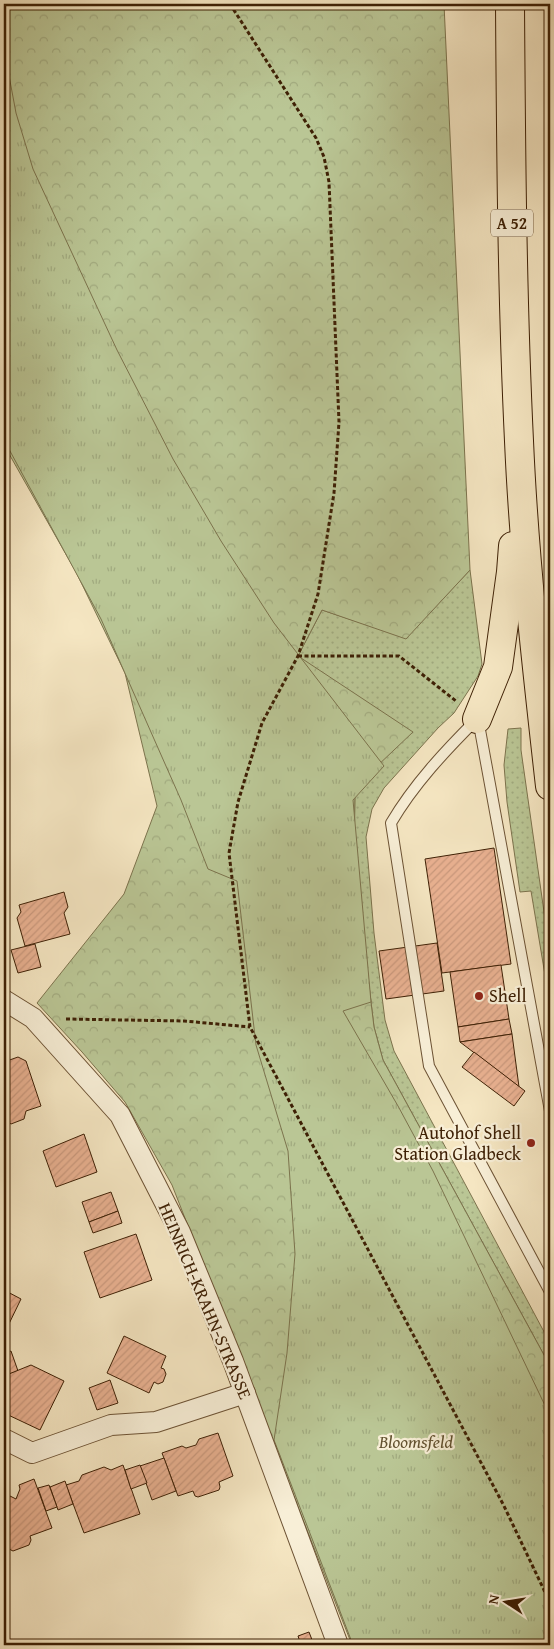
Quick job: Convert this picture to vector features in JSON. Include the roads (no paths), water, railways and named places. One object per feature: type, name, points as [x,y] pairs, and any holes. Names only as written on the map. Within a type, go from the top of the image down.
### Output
[{"type":"highway","name":"A 52","points":[[510,4],[511,188],[519,442],[531,606],[550,786]]},
{"type":"highway","points":[[478,718],[498,667],[512,572],[519,442]]},
{"type":"street","name":"HEINRICH-KRAHN-STRASSE","points":[[4,1000],[33,1018],[120,1115],[180,1232],[245,1394],[338,1645]]},
{"type":"street","points":[[4,1439],[32,1453],[111,1425],[156,1422],[245,1394]]},
{"type":"lane","points":[[478,718],[550,1112]]},
{"type":"lane","points":[[478,718],[448,748],[405,799],[390,823],[429,1066],[550,1292]]},
{"type":"place","name":"Shell","points":[[479,996]]},
{"type":"place","name":"Autohof Shell Station Gladbeck","points":[[531,1143]]},
{"type":"park label","name":"Bloomsfeld","points":[[416,1442]]}]
